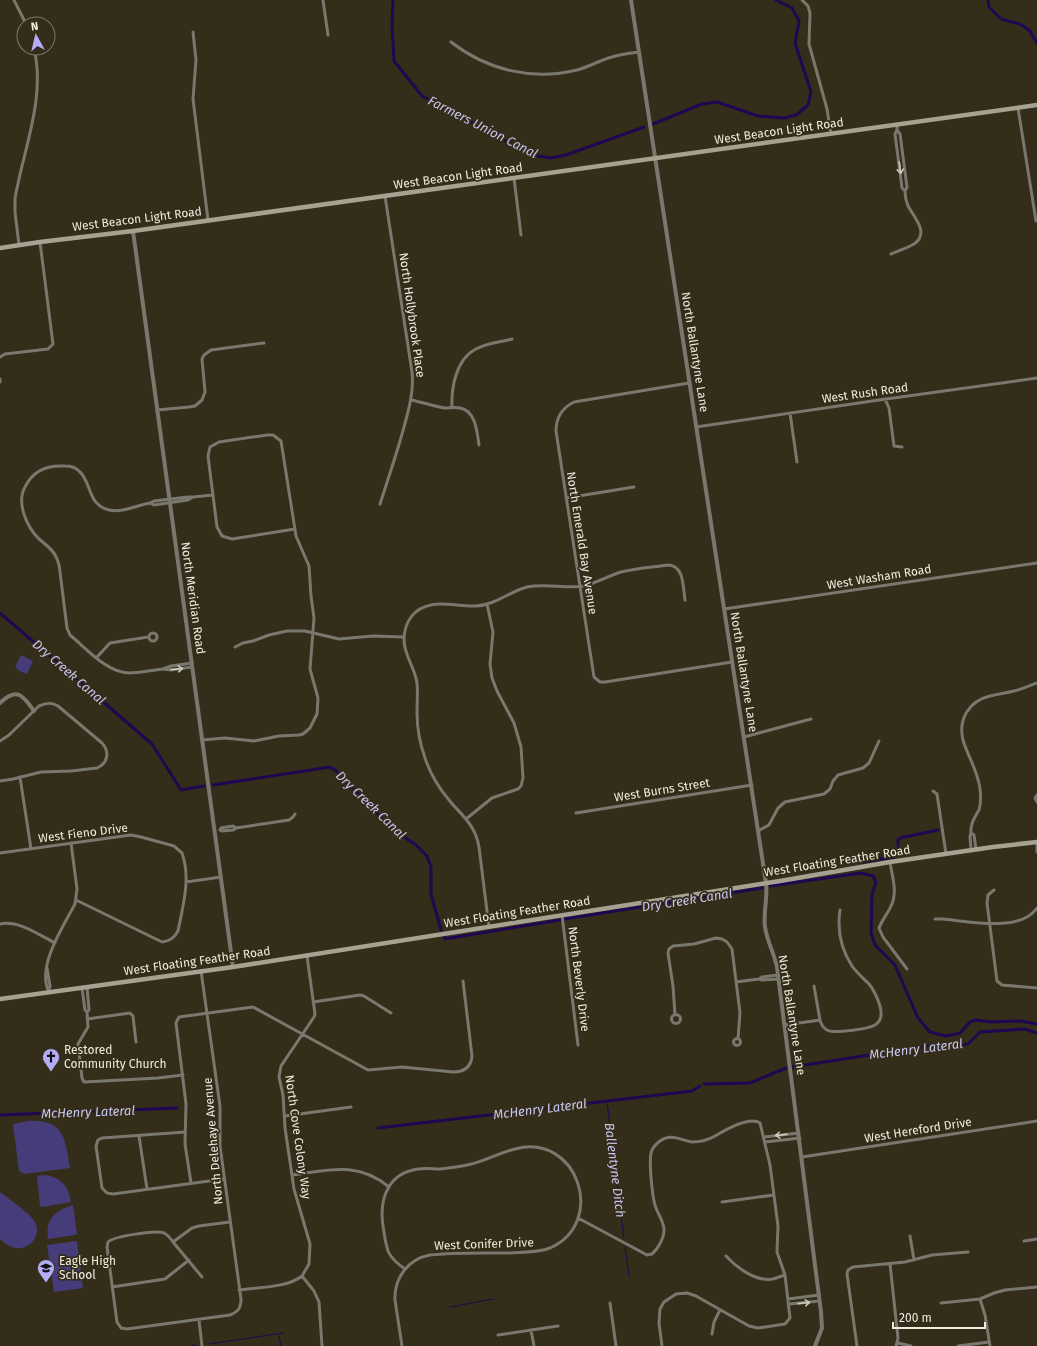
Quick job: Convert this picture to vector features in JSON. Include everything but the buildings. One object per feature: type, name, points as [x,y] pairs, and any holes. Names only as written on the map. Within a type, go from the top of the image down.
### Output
[{"type":"main road","name":"West Beacon Light Road","points":[[0,248],[133,231],[831,134],[897,128],[1037,106]]},
{"type":"main road","name":"West Floating Feather Road","points":[[0,999],[307,956],[890,862],[976,849],[1037,842]]},
{"type":"street","points":[[14,0],[22,16]]},
{"type":"street","points":[[323,0],[328,35]]},
{"type":"street","name":"North Ballantyne Lane","points":[[631,0],[766,883],[767,895],[764,914],[767,941],[775,959],[778,977],[820,1301],[822,1328],[815,1346]]},
{"type":"street","points":[[802,0],[808,6],[810,13],[809,44],[827,109],[831,134]]},
{"type":"street","points":[[193,32],[196,60],[193,99],[208,220]]},
{"type":"street","points":[[451,42],[470,55],[490,65],[511,71],[533,74],[570,72],[613,56],[639,52]]},
{"type":"street","points":[[19,245],[15,199],[36,98],[37,74],[35,56]]},
{"type":"street","points":[[1018,108],[1036,221]]},
{"type":"street","points":[[891,254],[914,244],[919,239],[921,233],[920,228],[906,201],[905,191],[902,188],[895,134],[897,128]]},
{"type":"street","points":[[514,178],[521,235]]},
{"type":"street","name":"North Hollybrook Place","points":[[380,504],[399,445],[411,400],[413,386],[385,196]]},
{"type":"street","name":"North Meridian Road","points":[[133,231],[233,967]]},
{"type":"street","points":[[0,357],[5,354],[48,349],[53,344],[40,242]]},
{"type":"street","points":[[452,408],[452,391],[458,370],[464,358],[480,347],[512,339]]},
{"type":"street","points":[[158,410],[195,406],[202,400],[204,392],[202,359],[208,352],[216,349],[264,343]]},
{"type":"street","name":"West Rush Road","points":[[696,427],[1037,378]]},
{"type":"street","name":"North Emerald Bay Avenue","points":[[689,383],[578,400],[562,410],[557,419],[556,431],[566,498],[593,673],[596,680],[605,682],[732,662]]},
{"type":"street","points":[[885,399],[889,408],[894,446],[902,447]]},
{"type":"street","points":[[411,400],[443,408],[464,409],[470,414],[476,425],[479,445]]},
{"type":"street","points":[[790,413],[797,462]]},
{"type":"street","points":[[202,740],[225,738],[254,741],[279,736],[303,734],[310,728],[316,718],[319,706],[318,694],[312,680],[310,669],[314,614],[309,566],[296,536],[295,529],[282,445],[278,438],[273,435],[267,435],[219,442],[210,447],[208,456],[217,527],[222,536],[232,539],[295,529]]},
{"type":"street","points":[[192,665],[171,670],[163,668],[132,673],[122,672],[112,669],[68,632],[58,559],[50,547],[32,531],[25,515],[22,500],[24,487],[32,476],[38,471],[49,466],[74,468],[79,471],[83,476],[93,498],[101,507],[109,510],[118,511],[150,503],[154,505],[170,501],[188,500],[193,497],[213,495]]},
{"type":"street","points":[[566,498],[634,487]]},
{"type":"street","name":"West Washam Road","points":[[724,609],[1037,563]]},
{"type":"street","points":[[489,927],[478,843],[474,830],[441,789],[424,756],[418,724],[417,683],[405,648],[404,637],[410,618],[417,611],[426,606],[438,604],[474,606],[486,604],[517,590],[534,586],[580,586],[595,583],[621,572],[669,565],[674,565],[680,570],[685,600]]},
{"type":"street","points":[[466,819],[492,798],[518,790],[521,786],[523,778],[521,747],[518,735],[514,723],[497,691],[491,674],[490,657],[493,632],[491,619],[486,604]]},
{"type":"street","points":[[235,647],[242,643],[281,632],[296,630],[339,639],[373,636],[404,637]]},
{"type":"street","points":[[97,657],[110,643],[148,637]]},
{"type":"street","points":[[971,850],[971,829],[979,809],[981,798],[977,774],[968,754],[962,729],[963,721],[970,707],[978,700],[989,696],[1014,691],[1037,683]]},
{"type":"street","points":[[0,703],[9,696],[17,694],[24,698],[34,711]]},
{"type":"street","points":[[0,741],[44,704],[54,704],[102,743],[107,750],[106,761],[97,768],[40,772],[0,781]]},
{"type":"street","points":[[744,737],[811,719]]},
{"type":"street","points":[[758,831],[770,825],[778,808],[785,802],[824,794],[830,789],[833,781],[838,775],[859,770],[866,766],[871,759],[879,741]]},
{"type":"street","points":[[20,777],[31,849]]},
{"type":"street","name":"West Burns Street","points":[[576,813],[752,785]]},
{"type":"street","points":[[933,791],[937,794],[946,854]]},
{"type":"street","points":[[1037,795],[1035,798],[1037,802]]},
{"type":"street","points":[[214,831],[233,826],[236,828],[289,820],[294,817],[295,814]]},
{"type":"street","points":[[971,833],[974,835],[976,849]]},
{"type":"street","name":"West Fieno Drive","points":[[0,853],[135,836],[174,846],[182,853],[186,882]]},
{"type":"street","points":[[1037,842],[1037,852]]},
{"type":"street","points":[[49,992],[46,987],[45,975],[48,958],[76,900],[77,889],[71,843]]},
{"type":"street","points":[[890,862],[894,886],[894,897],[891,906],[879,928],[885,941],[907,969]]},
{"type":"street","points":[[76,900],[162,942],[171,940],[178,932],[186,891],[186,882],[221,877]]},
{"type":"street","points":[[994,890],[988,896],[987,903],[997,980],[1002,985],[1037,988]]},
{"type":"street","points":[[935,919],[990,923],[1016,922],[1025,919],[1034,913],[1037,908]]},
{"type":"street","points":[[814,986],[821,1024],[826,1030],[836,1032],[870,1027],[877,1023],[880,1018],[880,1008],[871,987],[852,966],[842,947],[839,931],[840,910]]},
{"type":"street","name":"North Beverly Drive","points":[[562,915],[578,1045]]},
{"type":"street","points":[[0,924],[11,923],[19,925],[55,943]]},
{"type":"street","points":[[675,1015],[673,986],[668,953],[669,949],[673,946],[694,944],[716,938],[722,938],[732,949],[740,1013],[738,1039]]},
{"type":"street","name":"North Cove Colony Way","points":[[302,1276],[309,1264],[310,1244],[295,1192],[285,1128],[283,1095],[279,1073],[281,1066],[314,1017],[307,956]]},
{"type":"street","name":"North Delehaye Avenue","points":[[199,1320],[230,1316],[239,1309],[241,1305],[220,1146],[220,1106],[201,971]]},
{"type":"street","points":[[736,982],[778,977]]},
{"type":"street","points":[[191,1183],[185,1144],[186,1104],[176,1023],[177,1018],[207,1012],[253,1007],[368,1070],[402,1067],[453,1072],[463,1071],[469,1066],[472,1060],[472,1053],[463,981]]},
{"type":"street","points":[[84,988],[89,1010],[87,1012],[88,1027],[78,1044],[82,1078],[84,1082],[158,1078],[183,1075]]},
{"type":"street","points":[[313,1002],[360,995],[364,996],[391,1014]]},
{"type":"street","points":[[87,1019],[130,1013],[132,1014],[136,1042]]},
{"type":"street","points":[[785,1025],[820,1020]]},
{"type":"street","points":[[79,1054],[93,1052]]},
{"type":"street","points":[[285,1116],[351,1107]]},
{"type":"street","points":[[402,1346],[395,1296],[397,1282],[405,1270],[393,1260],[389,1254],[382,1210],[384,1196],[389,1187],[400,1176],[414,1170],[439,1169],[484,1161],[517,1148],[535,1147],[546,1149],[556,1154],[570,1166],[577,1180],[580,1190],[580,1207],[578,1218],[649,1255],[655,1252],[663,1237],[664,1231],[663,1223],[656,1210],[653,1200],[650,1160],[651,1152],[654,1146],[661,1140],[671,1137],[691,1142],[703,1141],[735,1126],[759,1121],[762,1126],[770,1167],[778,1226],[777,1252],[785,1275],[790,1318],[785,1324],[754,1328],[696,1296],[683,1293],[676,1294],[664,1302],[660,1309],[659,1323],[662,1346]]},
{"type":"street","name":"West Hereford Drive","points":[[802,1157],[1037,1121]]},
{"type":"street","points":[[185,1132],[102,1138],[97,1141],[96,1146],[101,1185],[105,1192],[113,1194],[224,1179]]},
{"type":"street","points":[[764,1137],[799,1135]]},
{"type":"street","points":[[765,1142],[799,1135]]},
{"type":"street","points":[[139,1136],[146,1189]]},
{"type":"street","points":[[292,1175],[331,1169],[356,1170],[376,1177],[389,1187]]},
{"type":"street","points":[[722,1202],[774,1195]]},
{"type":"street","name":"West Conifer Drive","points":[[405,1270],[416,1260],[430,1255],[540,1251],[554,1246],[563,1240],[571,1232],[578,1218]]},
{"type":"street","points":[[173,1242],[192,1228],[230,1222]]},
{"type":"street","points":[[202,1277],[166,1234],[157,1232],[114,1238],[108,1242],[107,1247],[117,1322],[121,1328],[127,1329],[199,1320],[202,1346]]},
{"type":"street","points":[[910,1236],[914,1260]]},
{"type":"street","points":[[1024,1242],[1037,1239]]},
{"type":"street","points":[[857,1346],[847,1274],[848,1270],[853,1267],[890,1264],[932,1255],[968,1252]]},
{"type":"street","points":[[726,1256],[737,1266],[756,1277],[774,1279],[785,1275]]},
{"type":"street","points":[[112,1287],[165,1279],[189,1260]]},
{"type":"street","points":[[890,1264],[897,1344],[911,1346]]},
{"type":"street","points":[[239,1290],[286,1284],[302,1276],[314,1291],[319,1302],[322,1346]]},
{"type":"street","points":[[941,1303],[980,1299],[1005,1290],[1037,1287]]},
{"type":"street","points":[[788,1299],[819,1295]]},
{"type":"street","points":[[980,1299],[985,1315],[990,1346]]},
{"type":"street","points":[[789,1304],[820,1301]]},
{"type":"street","points":[[610,1303],[616,1346]]},
{"type":"street","points":[[712,1334],[714,1322],[720,1310]]},
{"type":"street","points":[[498,1334],[558,1326]]},
{"type":"street","points":[[531,1330],[534,1346]]},
{"type":"street","points":[[958,1346],[989,1342]]},
{"type":"shaded area","points":[[21,655],[33,661],[27,674],[17,670],[18,669],[15,667]]},
{"type":"shaded area","points":[[28,1121],[40,1121],[49,1123],[56,1127],[61,1133],[67,1148],[70,1168],[24,1174],[19,1171],[13,1124]]},
{"type":"shaded area","points":[[43,1175],[54,1177],[63,1183],[68,1191],[71,1202],[42,1207],[40,1206],[37,1176]]},
{"type":"shaded area","points":[[0,1192],[24,1210],[35,1222],[37,1227],[36,1236],[26,1247],[16,1248],[7,1245],[0,1239]]},
{"type":"shaded area","points":[[73,1205],[77,1234],[48,1239],[47,1232],[50,1221],[56,1213]]},
{"type":"shaded area","points":[[77,1241],[83,1288],[54,1292],[47,1245]]},
{"type":"waterway","name":"Farmers Union Canal","points":[[393,0],[392,25],[394,61],[422,96],[532,155],[551,158],[566,155],[644,127]]},
{"type":"waterway","name":"Farmers Union Canal","points":[[653,124],[702,104],[717,102],[758,116],[784,118],[796,115],[808,105],[811,92],[795,43],[799,21],[792,8],[776,0]]},
{"type":"waterway","name":"Farmers Union Canal","points":[[988,0],[989,7],[1001,19],[1020,24],[1029,30],[1037,43]]},
{"type":"waterway","name":"Dry Creek Canal","points":[[0,613],[152,744],[181,790],[204,786]]},
{"type":"waterway","name":"Dry Creek Canal","points":[[213,785],[330,767],[335,770],[391,828],[416,845],[427,856],[431,867],[431,894],[441,930]]},
{"type":"waterway","points":[[862,862],[894,857],[898,853],[898,840],[900,838],[938,830]]},
{"type":"waterway","name":"Dry Creek Canal","points":[[770,886],[861,873],[873,876],[876,882],[872,894],[871,933],[875,945],[895,965],[918,1018],[930,1032],[946,1036],[960,1033],[970,1022],[975,1020],[991,1022],[1021,1021],[1037,1024]]},
{"type":"waterway","name":"Dry Creek Canal","points":[[564,919],[762,888]]},
{"type":"waterway","name":"Dry Creek Canal","points":[[444,936],[445,939],[560,920]]},
{"type":"waterway","name":"McHenry Lateral","points":[[792,1067],[934,1045],[956,1046],[968,1044],[980,1032],[1025,1029],[1037,1033]]},
{"type":"waterway","name":"McHenry Lateral","points":[[704,1084],[750,1083],[786,1068]]},
{"type":"waterway","name":"McHenry Lateral","points":[[378,1128],[692,1091],[700,1086]]},
{"type":"waterway","name":"Ballentyne Ditch","points":[[607,1102],[624,1238]]},
{"type":"waterway","name":"McHenry Lateral","points":[[0,1115],[177,1108]]},
{"type":"waterway","name":"Ballentyne Ditch","points":[[625,1247],[629,1276]]},
{"type":"waterway","name":"Ballentyne Ditch","points":[[450,1307],[493,1299]]},
{"type":"waterway","name":"Ballentyne Ditch","points":[[209,1344],[283,1333]]},
{"type":"waterway","points":[[279,1335],[281,1346]]},
{"type":"waterway","name":"Ballentyne Ditch","points":[[191,1346],[195,1345]]},
{"type":"place","name":"Restored Community Church","points":[[51,1072]]},
{"type":"place","name":"Eagle High School","points":[[46,1283]]}]
